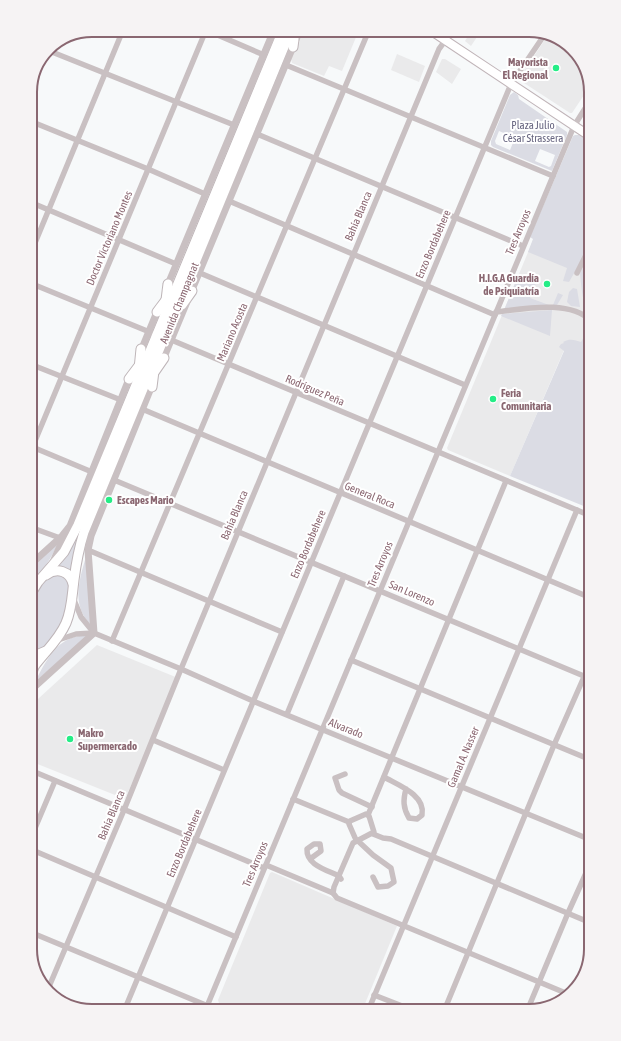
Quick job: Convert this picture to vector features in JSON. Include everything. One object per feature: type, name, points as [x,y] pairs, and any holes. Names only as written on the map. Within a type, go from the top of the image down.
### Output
[{"type":"highway","name":"Avenida Champagnat","points":[[184,290],[280,37]]},
{"type":"highway","name":"Avenida Champagnat","points":[[37,584],[64,552],[76,529],[153,354],[164,337],[168,318],[184,290],[288,37]]},
{"type":"highway","points":[[293,47],[294,37]]},
{"type":"highway","points":[[168,284],[165,301],[168,318]]},
{"type":"highway","points":[[165,301],[184,290]]},
{"type":"highway","points":[[168,318],[181,305],[184,290]]},
{"type":"highway","points":[[141,383],[140,365],[153,354]]},
{"type":"highway","points":[[141,383],[154,372],[153,354]]},
{"type":"highway","name":"Avenida Champagnat","points":[[37,663],[60,636],[66,622],[71,607],[78,552],[84,532],[141,383]]},
{"type":"highway","points":[[40,580],[53,571],[64,572],[71,578],[73,585]]},
{"type":"highway","points":[[37,654],[52,645]]},
{"type":"main road","points":[[440,37],[584,132]]},
{"type":"street","points":[[37,238],[120,37]]},
{"type":"street","name":"Doctor Victoriano Montes","points":[[37,433],[62,377],[203,37]]},
{"type":"street","points":[[222,37],[264,55]]},
{"type":"street","name":"Avenida Champagnat","points":[[73,585],[90,536],[142,409],[141,383],[153,354],[148,332],[168,318],[168,284],[271,37]]},
{"type":"street","name":"Avenida Champagnat","points":[[184,290],[200,273],[297,37]]},
{"type":"street","name":"Mariano Acosta","points":[[112,641],[366,37]]},
{"type":"street","name":"Bahía Blanca","points":[[50,984],[65,946],[96,878],[181,669],[439,49],[449,37]]},
{"type":"street","name":"Enzo Bordabehere","points":[[127,1004],[511,84],[542,39]]},
{"type":"street","points":[[53,53],[234,125]]},
{"type":"street","points":[[286,65],[553,176]]},
{"type":"street","name":"Tres Arroyos","points":[[208,1004],[523,246],[574,126],[584,111]]},
{"type":"street","points":[[37,124],[205,194]]},
{"type":"street","points":[[257,134],[315,160],[523,246]]},
{"type":"street","points":[[229,201],[426,286],[495,313],[559,308],[584,314]]},
{"type":"street","points":[[37,205],[176,264]]},
{"type":"street","points":[[577,273],[584,259]]},
{"type":"street","points":[[200,273],[465,385]]},
{"type":"street","name":"Rodríguez Peña","points":[[37,286],[148,332],[164,337],[584,513]]},
{"type":"street","points":[[37,367],[121,400]]},
{"type":"street","name":"Avenida Champagnat","points":[[50,569],[70,526],[121,400],[141,383]]},
{"type":"street","name":"General Roca","points":[[142,409],[584,595]]},
{"type":"street","points":[[37,449],[92,472]]},
{"type":"street","name":"San Lorenzo","points":[[114,480],[584,676]]},
{"type":"street","points":[[373,834],[374,831],[368,815],[506,481]]},
{"type":"street","name":"Gamal A. Nasser","points":[[371,1004],[577,510]]},
{"type":"street","name":"Avenida Champagnat","points":[[37,559],[60,538],[70,526]]},
{"type":"street","points":[[37,530],[60,538]]},
{"type":"street","name":"Avenida Champagnat","points":[[90,536],[88,550],[94,634]]},
{"type":"street","points":[[88,550],[282,632]]},
{"type":"street","points":[[287,714],[344,576]]},
{"type":"street","points":[[37,685],[94,634],[78,612],[74,602],[73,585]]},
{"type":"street","name":"Alvarado","points":[[52,645],[71,635],[94,634],[527,812],[584,837]]},
{"type":"street","name":"Avenida Champagnat","points":[[37,668],[42,656]]},
{"type":"street","points":[[351,660],[584,757]]},
{"type":"street","points":[[447,1004],[584,676]]},
{"type":"street","points":[[153,740],[224,770]]},
{"type":"street","points":[[37,773],[124,810],[333,893],[337,898],[563,992]]},
{"type":"street","points":[[345,774],[335,778],[339,790],[347,797],[372,807]]},
{"type":"street","points":[[384,777],[406,789],[418,800],[423,813],[417,819],[409,818],[405,811],[403,802],[406,789]]},
{"type":"street","points":[[37,823],[54,781]]},
{"type":"street","points":[[293,799],[349,822],[357,840],[373,855],[391,868],[394,882],[388,886],[378,887],[376,886],[373,877]]},
{"type":"street","points":[[349,822],[364,815],[368,815]]},
{"type":"street","points":[[333,893],[337,889],[340,878],[357,840],[373,834],[391,839],[584,920]]},
{"type":"street","points":[[37,852],[236,937]]},
{"type":"street","points":[[310,859],[314,864],[340,878]]},
{"type":"street","points":[[530,1004],[584,878]]},
{"type":"street","points":[[37,935],[138,977],[197,1004]]},
{"type":"street","points":[[374,995],[397,1004]]},
{"type":"shaded area","points":[[301,37],[356,37],[342,71],[329,66],[324,76],[292,63],[291,59]]},
{"type":"shaded area","points":[[468,37],[477,37],[471,46],[465,41]]},
{"type":"shaded area","name":"Mayorista El Regional","points":[[545,39],[560,46],[575,61],[583,81],[584,95],[572,113],[570,113],[521,81],[520,77]]},
{"type":"shaded area","points":[[397,54],[425,66],[419,82],[391,70]]},
{"type":"shaded area","points":[[442,59],[445,59],[461,69],[452,84],[436,72]]},
{"type":"shaded area","points":[[572,146],[584,150],[584,349],[567,343],[510,476],[448,450],[447,448]]},
{"type":"shaded area","points":[[97,645],[178,678],[125,799],[37,764],[38,699]]},
{"type":"shaded area","points":[[272,872],[397,926],[365,1004],[219,1003],[218,1000],[270,873]]},
{"type":"green space","name":"Plaza Julio César Strassera","points":[[514,92],[518,95],[519,99],[567,132],[552,171],[491,145],[491,141],[510,95]],"holes":[[[499,131],[515,138],[510,150],[496,144],[495,141]],[[540,149],[555,155],[551,166],[549,167],[535,161]]]},
{"type":"green space","points":[[579,135],[584,138],[584,256],[569,282],[563,281],[567,268],[528,252],[533,239],[530,237],[573,136]]},
{"type":"green space","points":[[584,266],[584,303],[582,290],[580,273]]},
{"type":"green space","points":[[518,276],[536,283],[530,298],[553,305],[558,293],[563,295],[557,305],[504,310]]},
{"type":"green space","points":[[573,288],[577,289],[580,307],[571,306],[567,302],[569,292]]},
{"type":"green space","points":[[552,310],[550,336],[501,316],[502,314]]},
{"type":"green space","points":[[584,337],[584,506],[510,476],[564,351],[559,347],[564,343],[563,342],[568,340],[581,342]]},
{"type":"green space","points":[[158,340],[72,573],[56,567]]},
{"type":"green space","points":[[58,543],[53,554],[37,576],[37,562]]},
{"type":"green space","points":[[87,553],[91,625],[81,608],[78,590]]},
{"type":"green space","points":[[63,575],[69,583],[70,593],[63,623],[49,643],[40,651],[37,651],[37,592],[43,582],[51,576]]},
{"type":"green space","points":[[88,636],[37,680],[52,653],[63,642],[71,638]]},
{"type":"place","name":"Mayorista El Regional","points":[[556,68]]},
{"type":"place","name":"H.I.G.A Guardía de Psiquiatría","points":[[547,284]]},
{"type":"place","name":"Feria Comunitaria","points":[[493,399]]},
{"type":"place","name":"Escapes Mario","points":[[109,500]]},
{"type":"place","name":"Makro Supermercado","points":[[70,739]]}]
